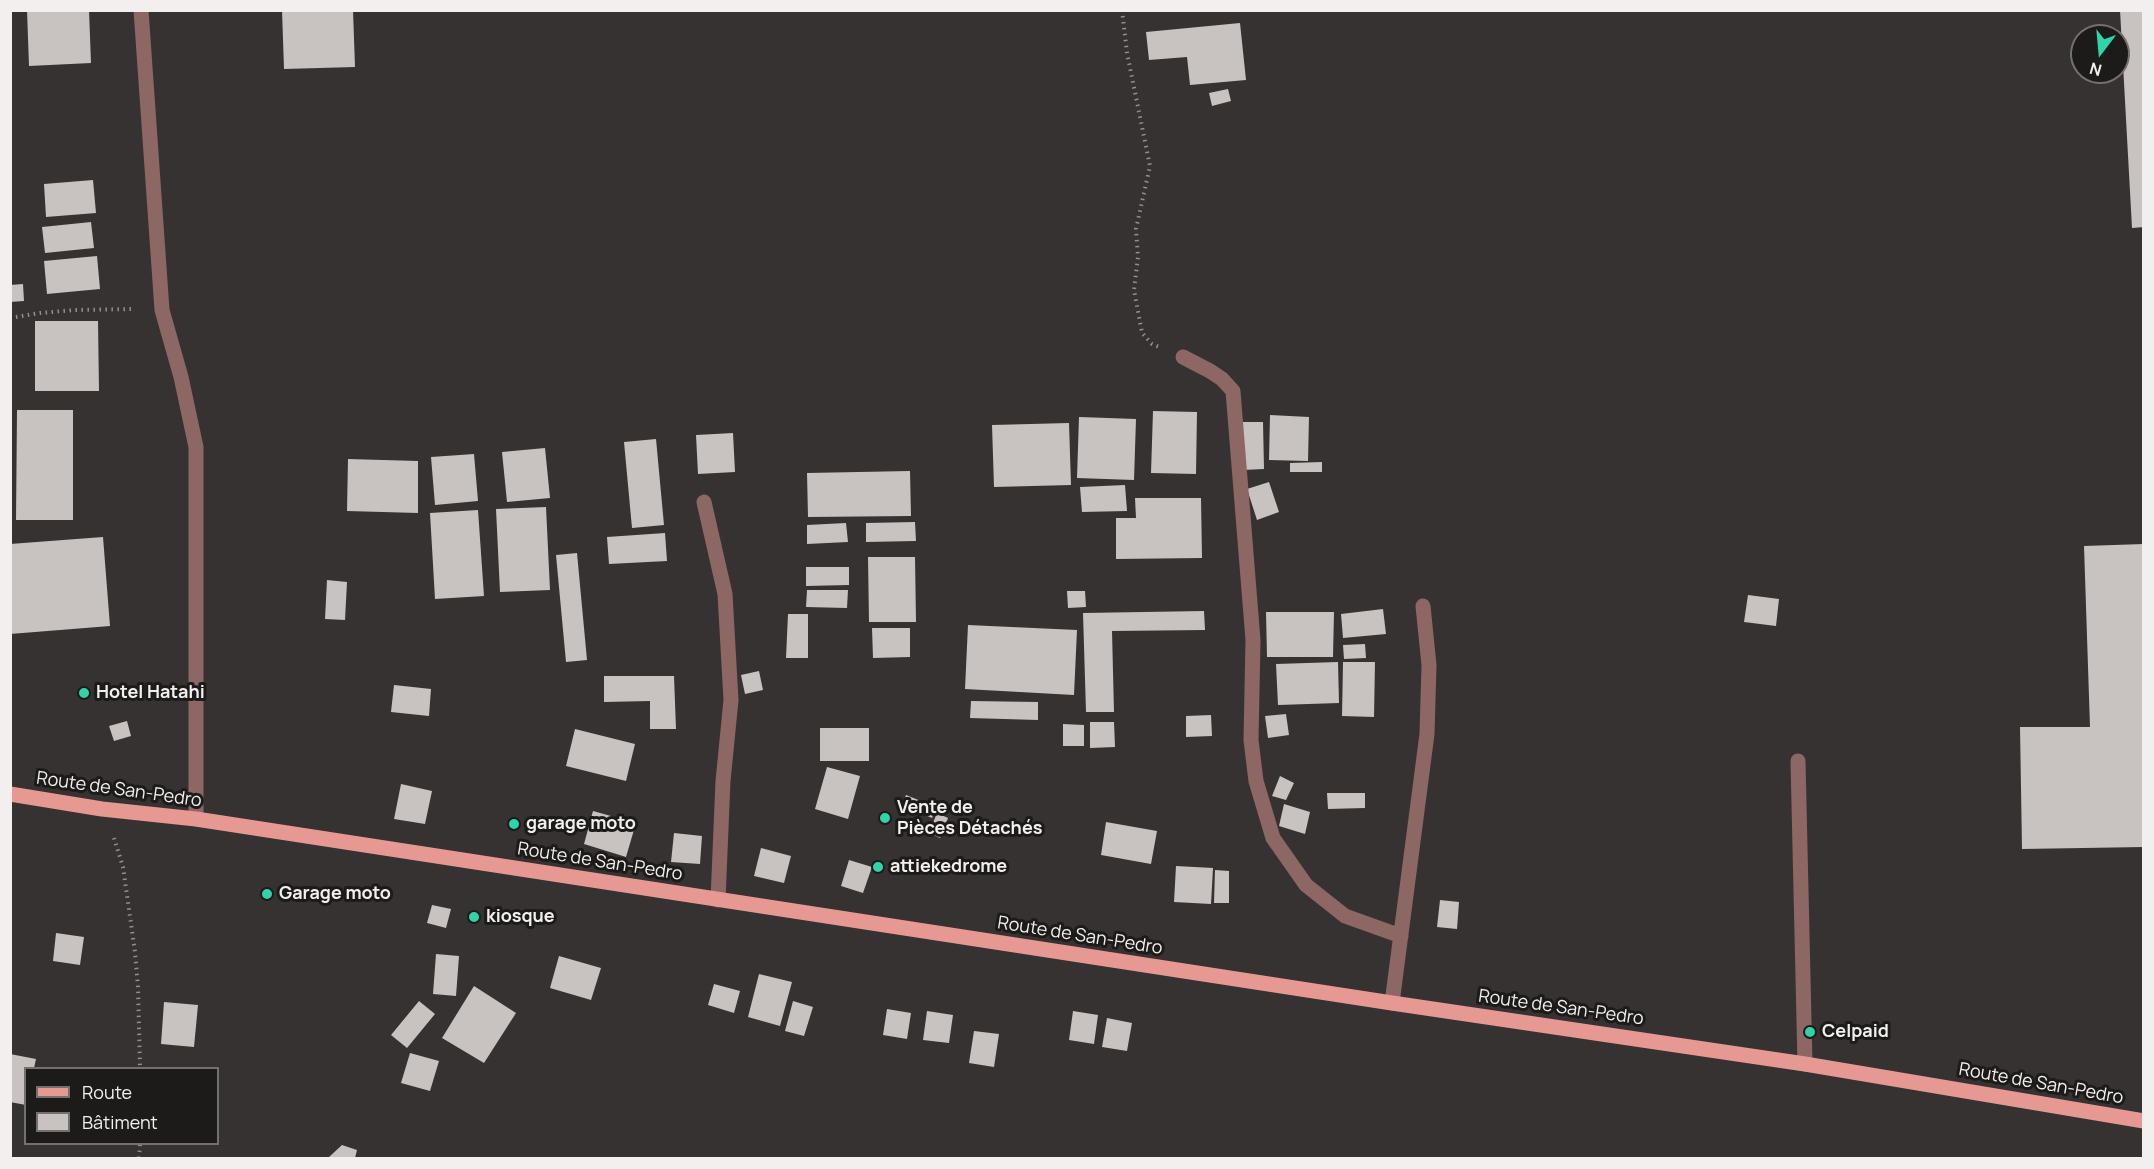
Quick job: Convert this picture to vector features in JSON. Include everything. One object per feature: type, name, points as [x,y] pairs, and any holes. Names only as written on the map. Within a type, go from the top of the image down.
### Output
[{"type":"main road","name":"Route de San-Pedro","points":[[10,794],[102,809],[196,819],[1392,1003],[1805,1064],[2144,1120]]},
{"type":"street","points":[[141,10],[162,310],[181,377],[196,447],[196,819]]},
{"type":"street","points":[[1183,357],[1222,379],[1233,391],[1253,640],[1251,740],[1256,781],[1273,838],[1306,885],[1345,916],[1401,936]]},
{"type":"street","points":[[704,502],[725,594],[731,700],[723,781],[718,900]]},
{"type":"street","points":[[1392,1003],[1427,734],[1429,665],[1423,606]]},
{"type":"street","points":[[1798,760],[1805,1064]]},
{"type":"path","points":[[1122,10],[1127,54],[1150,166],[1136,229],[1138,257],[1134,290],[1142,333],[1152,344],[1183,357]]},
{"type":"path","points":[[10,318],[75,310],[122,308],[162,310]]},
{"type":"path","points":[[102,809],[109,823],[123,867],[138,987],[140,1067]]},
{"type":"building","points":[[27,10],[89,10],[91,63],[29,66]]},
{"type":"building","points":[[282,10],[353,10],[355,67],[284,69]]},
{"type":"building","points":[[2120,10],[2144,10],[2144,227],[2132,228],[2124,84],[2130,84],[2130,24],[2121,24]]},
{"type":"building","points":[[1240,23],[1246,80],[1190,85],[1187,57],[1149,60],[1146,32]]},
{"type":"building","points":[[1228,89],[1231,101],[1212,106],[1209,93]]},
{"type":"building","points":[[93,180],[96,213],[46,217],[44,184]]},
{"type":"building","points":[[91,222],[94,248],[45,253],[42,227]]},
{"type":"building","points":[[97,256],[100,289],[47,294],[44,261]]},
{"type":"building","points":[[23,284],[24,301],[10,302],[10,285]]},
{"type":"building","points":[[35,321],[98,321],[99,391],[35,391]]},
{"type":"building","points":[[17,410],[73,410],[73,520],[16,520]]},
{"type":"building","points":[[1153,411],[1197,412],[1196,474],[1151,473]]},
{"type":"building","points":[[1270,415],[1309,417],[1308,461],[1269,460]]},
{"type":"building","points":[[1079,417],[1136,419],[1134,480],[1077,478]]},
{"type":"building","points":[[1241,422],[1263,422],[1264,469],[1243,470]]},
{"type":"building","points":[[1069,423],[1071,485],[994,487],[992,425]]},
{"type":"building","points":[[733,433],[735,472],[698,474],[696,435]]},
{"type":"building","points":[[656,439],[664,525],[632,528],[624,442]]},
{"type":"building","points":[[545,448],[550,498],[507,502],[502,452]]},
{"type":"building","points":[[474,454],[478,501],[435,505],[431,457]]},
{"type":"building","points":[[348,459],[418,461],[418,513],[347,511]]},
{"type":"building","points":[[1322,462],[1322,472],[1290,472],[1290,463]]},
{"type":"building","points":[[910,471],[911,516],[808,517],[807,473]]},
{"type":"building","points":[[1269,482],[1279,512],[1257,520],[1247,489]]},
{"type":"building","points":[[1125,485],[1127,511],[1082,512],[1080,487]]},
{"type":"building","points":[[1135,498],[1201,498],[1202,558],[1116,559],[1116,518],[1136,518]]},
{"type":"building","points":[[546,507],[550,590],[500,592],[496,509]]},
{"type":"building","points":[[478,510],[484,596],[435,599],[430,513]]},
{"type":"building","points":[[915,522],[916,541],[866,542],[866,523]]},
{"type":"building","points":[[846,523],[848,542],[807,544],[807,525]]},
{"type":"building","points":[[665,533],[667,561],[609,564],[607,537]]},
{"type":"building","points":[[103,537],[110,626],[10,634],[10,544]]},
{"type":"building","points":[[2144,544],[2144,847],[2022,849],[2020,727],[2090,727],[2084,546]]},
{"type":"building","points":[[577,553],[587,660],[566,662],[556,555]]},
{"type":"building","points":[[868,557],[915,557],[916,622],[869,622]]},
{"type":"building","points":[[806,567],[849,567],[849,585],[806,586]]},
{"type":"building","points":[[327,580],[347,582],[345,620],[325,619]]},
{"type":"building","points":[[807,590],[848,590],[847,608],[806,607]]},
{"type":"building","points":[[1067,591],[1085,591],[1086,607],[1068,608]]},
{"type":"building","points":[[1748,595],[1779,599],[1776,626],[1744,622]]},
{"type":"building","points":[[1383,609],[1386,634],[1343,638],[1341,614]]},
{"type":"building","points":[[1204,611],[1205,630],[1112,631],[1114,712],[1086,712],[1083,613]]},
{"type":"building","points":[[1266,612],[1334,612],[1333,657],[1267,657]]},
{"type":"building","points":[[788,614],[808,614],[808,658],[786,658]]},
{"type":"building","points":[[968,625],[1077,630],[1074,695],[965,689]]},
{"type":"building","points":[[872,628],[910,628],[910,657],[873,658]]},
{"type":"building","points":[[1365,644],[1366,658],[1344,659],[1343,645]]},
{"type":"building","points":[[1338,662],[1339,703],[1278,705],[1276,664]]},
{"type":"building","points":[[1343,662],[1375,662],[1374,717],[1342,716]]},
{"type":"building","points":[[759,671],[763,690],[745,694],[741,675]]},
{"type":"building","points":[[604,676],[674,676],[676,729],[650,729],[650,701],[604,702]]},
{"type":"building","points":[[394,685],[431,689],[429,716],[391,712]]},
{"type":"building","points":[[971,701],[1038,702],[1038,720],[970,718]]},
{"type":"building","points":[[1286,714],[1289,735],[1268,738],[1265,716]]},
{"type":"building","points":[[1211,715],[1212,736],[1186,737],[1186,716]]},
{"type":"building","points":[[127,721],[131,736],[114,741],[109,726]]},
{"type":"building","points":[[1090,722],[1114,722],[1115,747],[1090,748]]},
{"type":"building","points":[[1063,724],[1084,725],[1084,746],[1063,746]]},
{"type":"building","points":[[820,728],[869,728],[869,761],[820,761]]},
{"type":"building","points":[[575,729],[635,744],[626,781],[566,766]]},
{"type":"building","points":[[827,767],[860,776],[848,819],[815,809]]},
{"type":"building","points":[[1280,776],[1294,783],[1286,800],[1272,796]]},
{"type":"building","points":[[401,784],[432,791],[425,824],[394,819]]},
{"type":"building","points":[[1327,793],[1365,793],[1365,808],[1328,809]]},
{"type":"building","points":[[906,795],[936,807],[932,818],[902,805]]},
{"type":"building","points":[[1284,804],[1310,812],[1305,834],[1279,826]]},
{"type":"building","points":[[593,811],[636,823],[626,857],[584,844]]},
{"type":"building","points":[[937,813],[948,818],[940,838],[929,833]]},
{"type":"building","points":[[1106,822],[1157,831],[1151,864],[1101,855]]},
{"type":"building","points":[[674,833],[702,836],[700,864],[671,862]]},
{"type":"building","points":[[761,848],[791,856],[784,883],[754,876]]},
{"type":"building","points":[[849,860],[872,867],[863,893],[841,886]]},
{"type":"building","points":[[1176,866],[1213,868],[1211,904],[1174,902]]},
{"type":"building","points":[[1215,870],[1229,871],[1229,903],[1214,903]]},
{"type":"building","points":[[1440,900],[1459,902],[1457,929],[1437,927]]},
{"type":"building","points":[[432,905],[451,909],[446,928],[427,923]]},
{"type":"building","points":[[56,933],[84,937],[80,965],[53,961]]},
{"type":"building","points":[[436,954],[459,956],[456,996],[433,994]]},
{"type":"building","points":[[559,956],[601,968],[591,1000],[550,988]]},
{"type":"building","points":[[759,974],[792,982],[780,1026],[748,1017]]},
{"type":"building","points":[[714,984],[740,991],[734,1013],[708,1005]]},
{"type":"building","points":[[474,986],[516,1013],[484,1063],[442,1038]]},
{"type":"building","points":[[419,1001],[435,1014],[407,1048],[391,1035]]},
{"type":"building","points":[[793,1001],[813,1007],[804,1036],[785,1031]]},
{"type":"building","points":[[164,1002],[198,1005],[194,1047],[161,1044]]},
{"type":"building","points":[[887,1009],[911,1013],[907,1039],[883,1035]]},
{"type":"building","points":[[927,1011],[953,1015],[949,1043],[923,1040]]},
{"type":"building","points":[[1073,1011],[1098,1015],[1094,1044],[1069,1040]]},
{"type":"building","points":[[1107,1018],[1132,1023],[1127,1051],[1102,1047]]},
{"type":"building","points":[[974,1031],[999,1034],[994,1067],[969,1063]]},
{"type":"building","points":[[410,1053],[439,1061],[430,1091],[401,1083]]},
{"type":"building","points":[[10,1054],[36,1059],[34,1067],[24,1067],[24,1105],[10,1102]]},
{"type":"building","points":[[342,1145],[357,1150],[355,1158],[328,1158]]},
{"type":"place","name":"Hotel Hatahi","points":[[84,693]]},
{"type":"place","name":"Vente de Pièces Détachés","points":[[885,818]]},
{"type":"place","name":"garage moto","points":[[514,824]]},
{"type":"place","name":"attiekedrome","points":[[878,867]]},
{"type":"place","name":"Garage moto","points":[[267,894]]},
{"type":"place","name":"kiosque","points":[[474,917]]},
{"type":"place","name":"Celpaid","points":[[1810,1032]]}]
